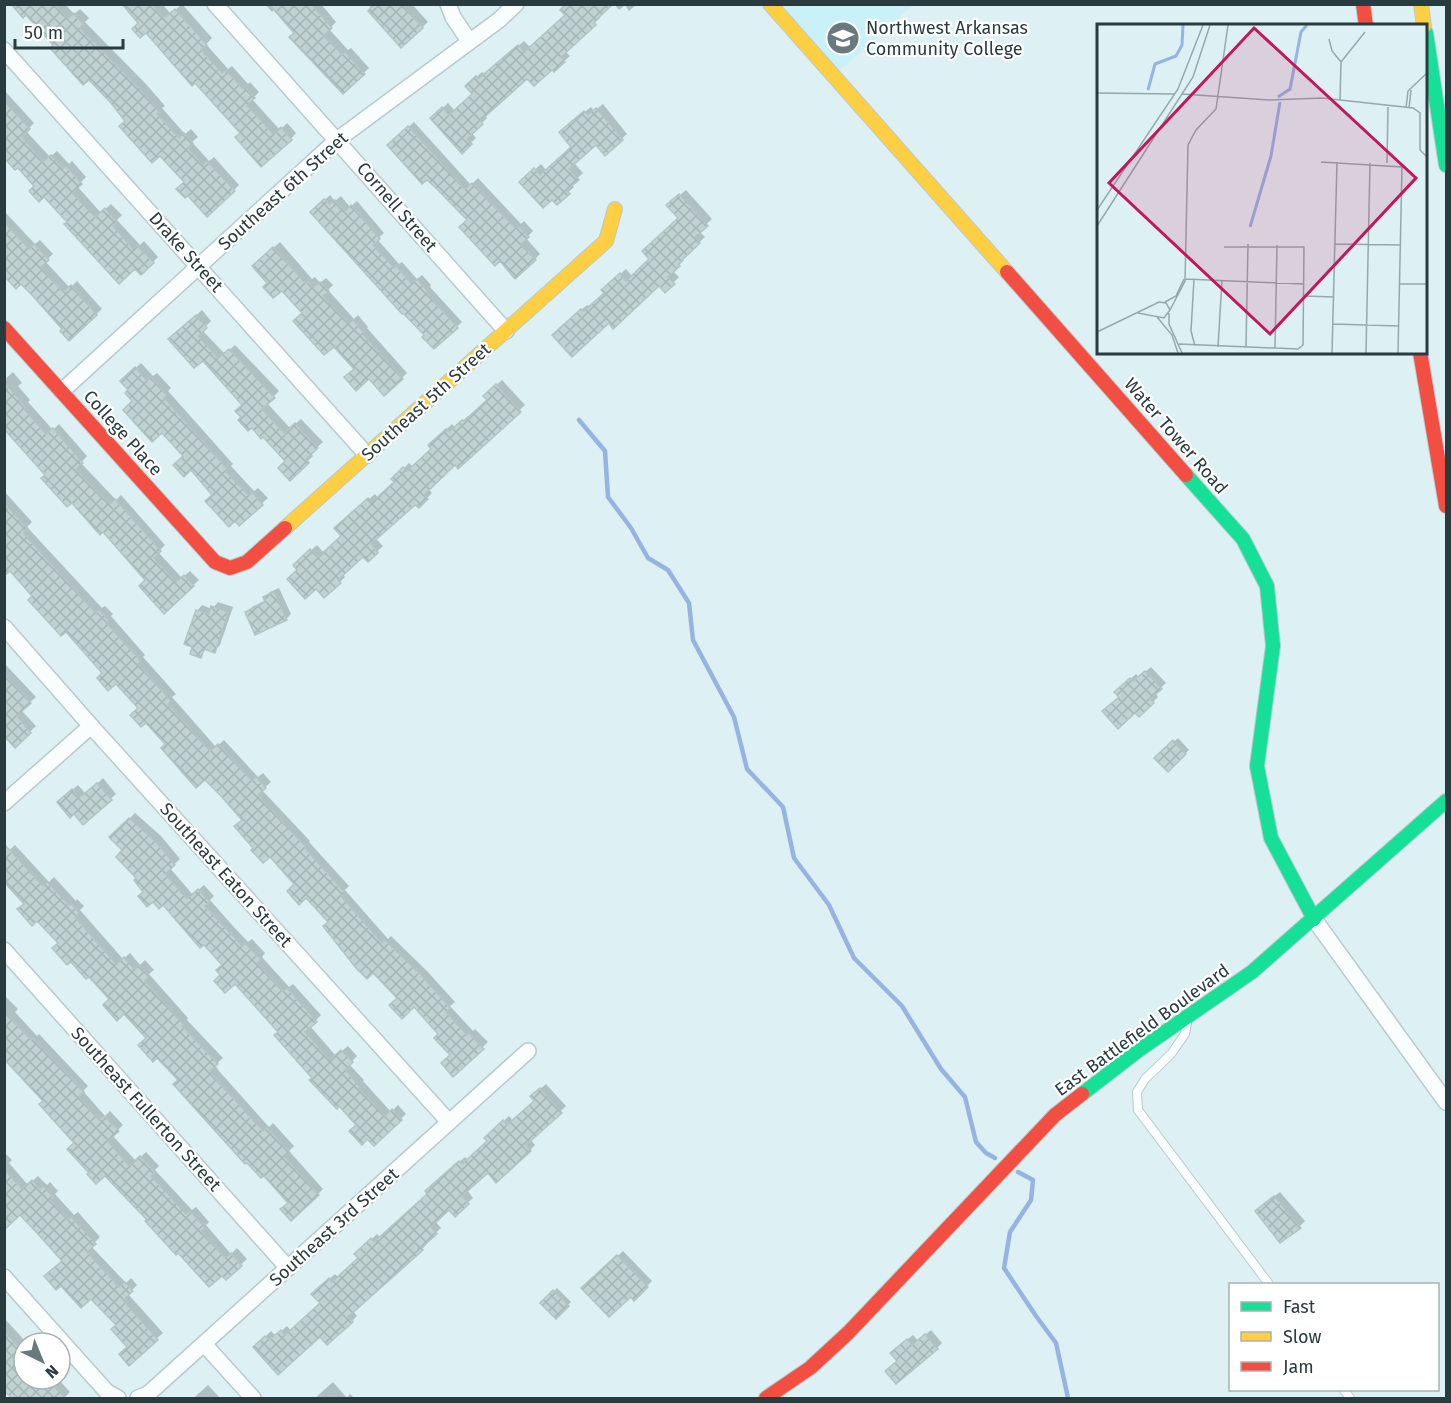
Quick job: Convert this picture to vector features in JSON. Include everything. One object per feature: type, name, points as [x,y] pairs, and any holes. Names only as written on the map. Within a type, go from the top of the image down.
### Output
[{"type":"main road","name":"Water Tower Road","points":[[770,4],[1243,539],[1267,586],[1273,646],[1257,766],[1262,799],[1271,838],[1314,920]]},
{"type":"main road","points":[[1363,4],[1366,24]]},
{"type":"main road","points":[[1421,4],[1424,24]]},
{"type":"main road","points":[[1424,24],[1425,4]]},
{"type":"main road","points":[[1427,46],[1446,165]]},
{"type":"main road","name":"Southeast 5th Street","points":[[215,562],[230,568],[247,562],[606,241],[615,209]]},
{"type":"main road","name":"College Place","points":[[5,329],[215,562]]},
{"type":"main road","points":[[1420,354],[1446,506]]},
{"type":"main road","name":"East Battlefield Boulevard","points":[[766,1398],[810,1368],[848,1333],[1055,1115],[1139,1050],[1252,972],[1314,920],[1446,801]]},
{"type":"street","name":"Cornell Street","points":[[215,4],[506,331]]},
{"type":"street","points":[[448,4],[453,17],[469,41]]},
{"type":"street","name":"Southeast 6th Street","points":[[62,391],[337,140],[499,20],[516,4]]},
{"type":"street","name":"Drake Street","points":[[4,50],[367,455]]},
{"type":"street","name":"Southeast Eaton Street","points":[[4,627],[449,1122]]},
{"type":"street","points":[[4,803],[91,726]]},
{"type":"street","points":[[1314,920],[1446,1102]]},
{"type":"street","name":"Southeast Fullerton Street","points":[[4,950],[288,1268]]},
{"type":"street","name":"Southeast 3rd Street","points":[[138,1398],[148,1394],[528,1051]]},
{"type":"street","points":[[4,1277],[107,1392],[118,1398]]},
{"type":"street","points":[[204,1344],[253,1398]]},
{"type":"lane","points":[[1189,1017],[1185,1034],[1171,1054],[1145,1079],[1137,1092],[1138,1110],[1268,1283]]},
{"type":"shaded area","name":"Northwest Arkansas Community College","points":[[781,5],[913,5],[839,71]]},
{"type":"building","points":[[11,4],[55,4],[68,19],[74,13],[84,25],[80,28],[141,90],[160,112],[157,114],[179,138],[184,133],[193,143],[188,148],[203,165],[207,161],[235,191],[207,217],[188,196],[185,198],[176,189],[184,182],[160,156],[152,163],[119,126],[125,121],[111,103],[89,80],[83,85],[50,48],[53,45],[26,15],[23,18]]},
{"type":"building","points":[[122,4],[152,4],[164,18],[175,9],[207,45],[201,50],[222,73],[226,70],[242,88],[244,86],[255,98],[247,105],[273,134],[281,127],[292,140],[261,167],[235,137],[240,133],[195,83],[192,86],[146,33],[140,38],[132,29],[138,23]]},
{"type":"building","points":[[269,4],[311,4],[332,28],[324,35],[342,55],[345,52],[365,74],[343,94],[289,37],[294,33]]},
{"type":"building","points":[[374,4],[402,4],[423,28],[401,48],[368,11]]},
{"type":"building","points":[[566,4],[613,4],[594,22],[596,25],[561,57],[565,62],[554,72],[552,70],[534,86],[527,79],[480,121],[483,124],[467,139],[472,144],[462,154],[430,118],[442,107],[449,115],[472,94],[465,86],[476,76],[478,79],[518,45],[524,52],[565,15],[560,10]]},
{"type":"building","points":[[4,101],[30,129],[22,137],[43,162],[51,155],[63,168],[66,166],[82,184],[72,193],[95,217],[105,208],[117,222],[113,226],[133,249],[137,245],[154,263],[141,275],[135,269],[119,284],[64,224],[67,222],[44,197],[39,202],[29,191],[34,186],[18,168],[15,170],[4,158]]},
{"type":"building","points":[[596,108],[623,140],[605,156],[596,145],[569,169],[579,180],[567,190],[570,194],[557,205],[552,200],[543,208],[519,182],[534,168],[540,175],[571,147],[559,132],[584,111],[588,115]]},
{"type":"building","points":[[408,126],[465,189],[472,183],[515,228],[518,226],[529,237],[521,244],[536,260],[515,279],[500,261],[495,266],[459,227],[467,220],[427,180],[422,184],[387,145]]},
{"type":"building","points":[[679,194],[708,226],[695,237],[700,243],[668,277],[675,284],[665,293],[659,286],[613,329],[609,323],[572,357],[552,335],[581,309],[584,311],[604,293],[601,290],[620,273],[626,281],[649,259],[642,251],[678,218],[666,205]]},
{"type":"building","points":[[324,199],[330,204],[335,200],[345,211],[351,205],[380,239],[373,245],[411,283],[417,279],[458,328],[434,349],[422,337],[424,335],[402,314],[310,212]]},
{"type":"building","points":[[4,222],[29,249],[34,244],[49,260],[41,267],[63,292],[71,285],[97,315],[69,341],[60,331],[62,329],[21,284],[16,289],[4,276]]},
{"type":"building","points":[[273,247],[306,284],[308,281],[314,287],[320,282],[329,291],[323,296],[348,323],[352,319],[403,379],[384,396],[369,379],[356,391],[344,377],[354,369],[334,347],[324,355],[293,321],[302,313],[282,291],[273,298],[263,287],[267,283],[252,266]]},
{"type":"building","points":[[196,315],[207,328],[198,336],[218,358],[229,349],[275,398],[262,409],[284,433],[295,423],[318,448],[306,459],[309,463],[290,481],[278,468],[285,461],[263,437],[261,439],[252,428],[248,431],[238,420],[241,417],[235,411],[242,405],[203,361],[194,368],[168,339]]},
{"type":"building","points":[[135,367],[147,381],[151,377],[167,395],[164,398],[228,470],[226,472],[248,495],[252,492],[263,505],[239,526],[235,521],[229,527],[205,501],[212,495],[191,470],[184,477],[173,465],[183,456],[162,433],[152,442],[123,410],[132,401],[125,393],[128,390],[120,381]]},
{"type":"building","points":[[4,382],[46,434],[53,428],[83,463],[76,469],[100,495],[110,504],[115,499],[161,551],[154,558],[176,582],[184,575],[194,586],[164,614],[139,586],[145,580],[103,532],[100,535],[72,503],[67,507],[41,478],[45,475],[4,429]]},
{"type":"building","points":[[496,384],[521,412],[458,469],[455,465],[424,495],[428,499],[419,508],[415,505],[371,544],[378,553],[368,562],[363,557],[338,580],[341,583],[324,598],[316,589],[305,599],[287,579],[297,570],[293,565],[310,549],[318,557],[341,536],[334,528],[368,498],[372,502],[394,482],[391,479],[403,467],[407,471],[431,449],[428,445],[446,429],[449,432],[462,420],[464,421],[487,400],[483,396]]},
{"type":"building","points":[[4,503],[28,529],[23,533],[96,613],[99,610],[109,621],[106,623],[141,661],[138,664],[171,701],[168,704],[210,751],[218,744],[252,781],[256,777],[266,788],[258,795],[345,893],[341,896],[382,943],[385,940],[422,976],[450,1008],[446,1012],[467,1035],[469,1033],[484,1049],[453,1077],[441,1063],[450,1055],[434,1038],[438,1034],[414,1007],[402,1019],[389,1005],[397,998],[373,973],[367,979],[356,968],[323,926],[328,922],[306,898],[299,905],[287,891],[294,884],[270,857],[263,863],[251,850],[253,848],[234,826],[242,820],[221,796],[205,780],[196,788],[161,748],[165,744],[146,723],[141,727],[130,715],[138,708],[116,684],[108,691],[97,678],[102,673],[66,632],[61,636],[28,600],[32,596],[10,571],[4,576]]},
{"type":"building","points":[[274,592],[287,620],[255,635],[245,612],[265,602],[263,597]]},
{"type":"building","points":[[211,606],[228,612],[215,653],[204,649],[201,658],[190,654],[192,647],[184,644],[196,610],[209,614]]},
{"type":"building","points":[[1145,671],[1162,689],[1150,699],[1154,703],[1139,717],[1135,713],[1118,729],[1102,711],[1119,697],[1114,692],[1130,678],[1133,681]]},
{"type":"building","points":[[4,674],[31,703],[17,716],[31,733],[15,748],[4,736]]},
{"type":"building","points":[[1173,740],[1186,754],[1168,772],[1154,758]]},
{"type":"building","points":[[97,783],[112,800],[83,825],[74,814],[70,818],[57,802],[72,789],[79,798]]},
{"type":"building","points":[[129,818],[156,842],[175,865],[165,874],[187,899],[198,889],[210,902],[205,906],[242,946],[245,943],[261,960],[257,963],[283,991],[287,988],[317,1022],[305,1032],[330,1060],[341,1050],[353,1062],[345,1070],[359,1088],[385,1116],[392,1109],[402,1120],[374,1146],[367,1139],[362,1145],[349,1131],[356,1125],[339,1106],[337,1109],[309,1080],[312,1078],[274,1035],[278,1032],[235,984],[225,993],[214,981],[220,975],[216,970],[222,965],[204,945],[200,948],[163,905],[159,909],[153,902],[147,907],[138,896],[143,892],[134,880],[136,878],[116,857],[122,850],[109,837]]},
{"type":"building","points":[[4,844],[43,886],[47,882],[69,905],[71,904],[79,913],[75,917],[116,964],[124,957],[134,969],[139,965],[149,976],[145,981],[184,1025],[182,1026],[218,1064],[210,1071],[214,1077],[263,1131],[267,1127],[290,1153],[285,1157],[319,1195],[291,1221],[280,1209],[288,1203],[264,1176],[261,1178],[247,1163],[245,1164],[173,1084],[178,1080],[157,1058],[153,1062],[138,1045],[146,1038],[124,1014],[117,1021],[103,1005],[109,999],[89,977],[86,979],[71,962],[67,965],[52,948],[58,943],[37,921],[32,926],[17,909],[24,904],[4,882]]},
{"type":"building","points":[[4,1011],[84,1092],[79,1097],[99,1120],[104,1116],[119,1131],[108,1141],[129,1166],[140,1156],[155,1172],[151,1176],[186,1214],[190,1211],[205,1228],[201,1231],[225,1258],[231,1253],[242,1266],[226,1280],[222,1276],[209,1287],[178,1253],[176,1255],[145,1221],[147,1220],[105,1176],[96,1184],[67,1149],[74,1143],[39,1104],[43,1101],[4,1059]]},
{"type":"building","points":[[540,1088],[562,1113],[526,1145],[531,1151],[496,1183],[488,1173],[462,1196],[469,1204],[455,1217],[449,1210],[431,1227],[437,1234],[421,1248],[423,1250],[348,1317],[353,1322],[327,1345],[320,1337],[278,1375],[253,1347],[265,1336],[269,1340],[281,1330],[285,1335],[320,1303],[311,1294],[329,1278],[332,1282],[358,1258],[354,1254],[371,1238],[374,1242],[427,1194],[425,1191],[459,1161],[462,1164],[487,1141],[484,1138],[503,1120],[507,1125],[534,1101],[530,1096]]},
{"type":"building","points":[[4,1169],[22,1189],[32,1180],[40,1189],[43,1186],[54,1198],[51,1200],[68,1220],[71,1217],[96,1244],[87,1252],[119,1287],[125,1282],[133,1291],[123,1300],[158,1340],[129,1366],[119,1354],[127,1347],[111,1329],[116,1325],[91,1299],[81,1308],[61,1286],[56,1290],[44,1276],[62,1261],[38,1234],[20,1215],[4,1230]]},
{"type":"building","points":[[1274,1196],[1301,1228],[1280,1243],[1255,1211]]},
{"type":"building","points":[[617,1255],[648,1287],[634,1301],[631,1297],[609,1317],[581,1288]]},
{"type":"building","points":[[553,1290],[569,1306],[556,1319],[540,1303]]},
{"type":"building","points":[[4,1332],[12,1340],[12,1391],[60,1391],[66,1398],[12,1398],[4,1391]]},
{"type":"building","points":[[925,1334],[938,1349],[896,1384],[885,1371],[897,1361],[890,1353],[907,1339],[912,1345]]},
{"type":"waterway","points":[[579,420],[605,451],[608,497],[631,528],[648,558],[668,570],[689,603],[693,640],[734,717],[747,769],[783,807],[794,858],[829,905],[854,958],[902,1006],[941,1069],[965,1097],[976,1142],[986,1153],[995,1158]]},
{"type":"waterway","points":[[1018,1172],[1033,1180],[1031,1200],[1010,1232],[1004,1268],[1056,1343],[1068,1398]]},
{"type":"traffic: fast","points":[[1427,40],[1446,165]]},
{"type":"traffic: fast","points":[[1186,475],[1243,539],[1267,586],[1273,646],[1257,766],[1271,838],[1314,919]]},
{"type":"traffic: fast","points":[[1082,1094],[1139,1050],[1252,972],[1446,801]]},
{"type":"traffic: slow","points":[[770,4],[1007,272]]},
{"type":"traffic: slow","points":[[1421,4],[1424,24]]},
{"type":"traffic: slow","points":[[285,528],[606,241],[615,209]]},
{"type":"traffic: jam","points":[[1363,4],[1366,24]]},
{"type":"traffic: jam","points":[[1007,272],[1186,475]]},
{"type":"traffic: jam","points":[[4,328],[215,562],[230,568],[247,562],[285,528]]},
{"type":"traffic: jam","points":[[1420,354],[1446,506]]},
{"type":"traffic: jam","points":[[766,1398],[810,1368],[848,1333],[1055,1115],[1082,1094]]},
{"type":"place","name":"Northwest Arkansas Community College","points":[[843,38]]}]
